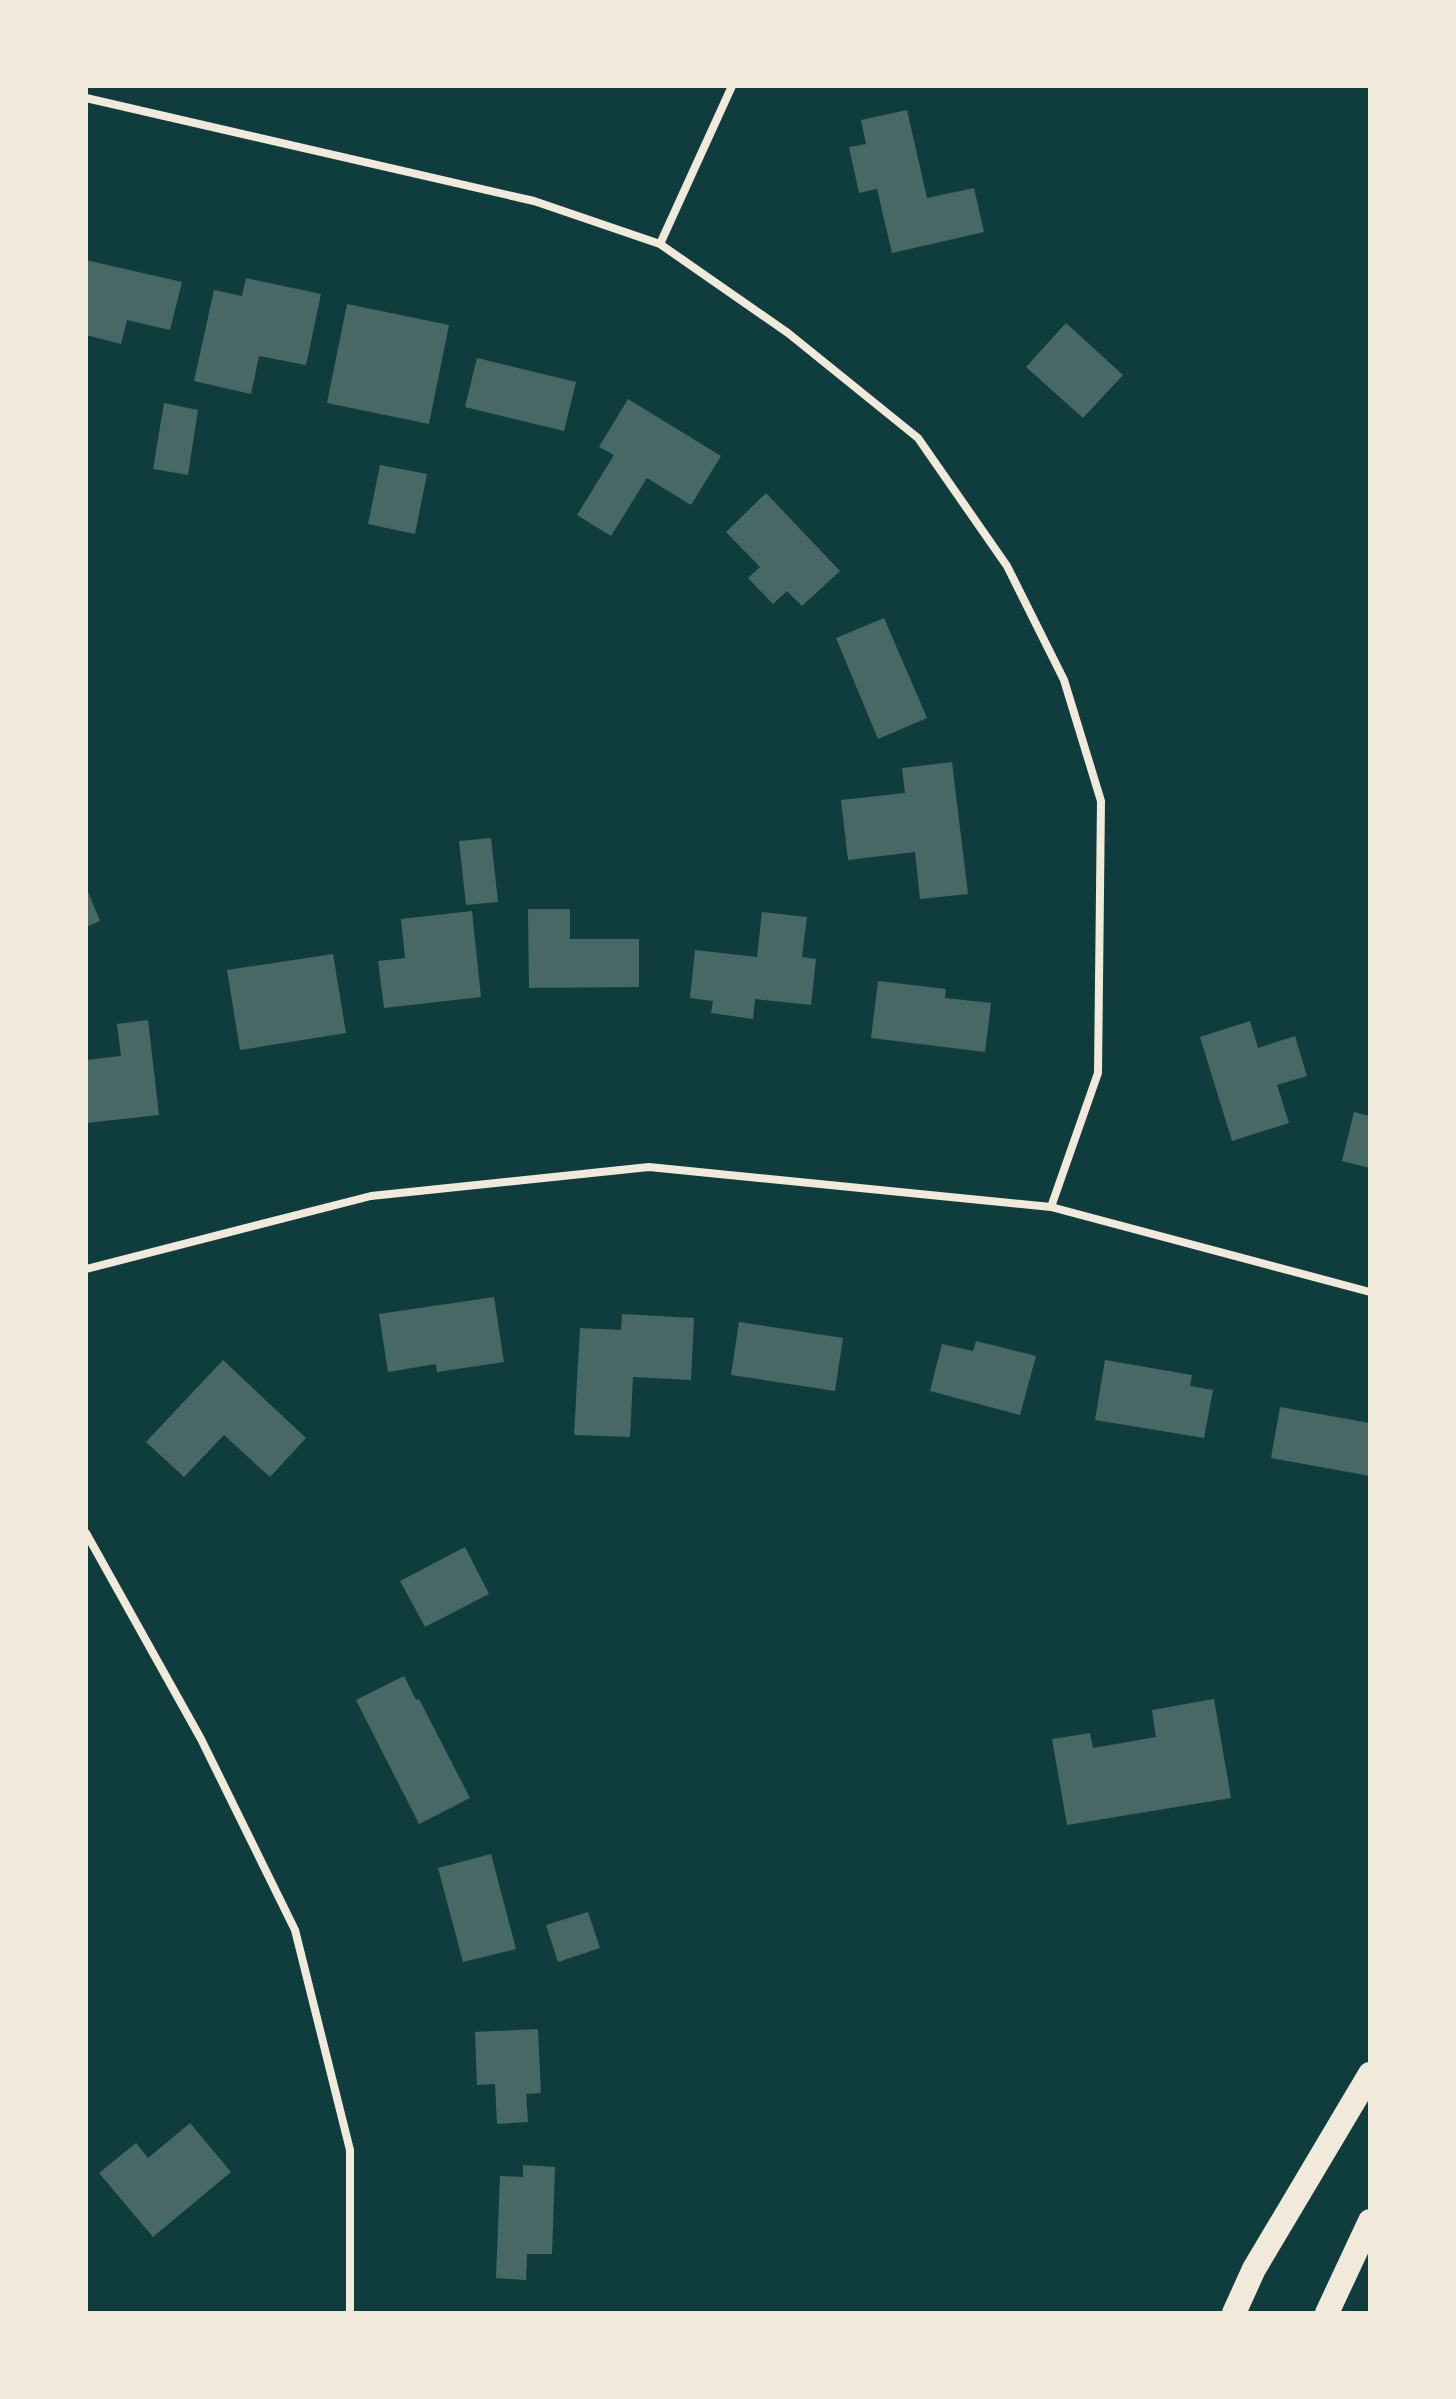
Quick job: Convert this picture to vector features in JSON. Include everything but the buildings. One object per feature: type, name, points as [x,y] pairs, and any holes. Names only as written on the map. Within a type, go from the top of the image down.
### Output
[{"type":"highway","points":[[1234,2313],[1254,2269],[1370,2074]]},
{"type":"highway","points":[[1327,2313],[1370,2221]]},
{"type":"street","points":[[660,244],[732,86]]},
{"type":"street","points":[[86,98],[534,201],[660,244],[788,333],[918,438],[1007,566],[1064,680],[1101,801],[1098,1073],[1051,1207]]},
{"type":"street","points":[[86,1269],[371,1196],[649,1167],[1051,1207],[1370,1292]]},
{"type":"street","points":[[86,1533],[201,1739],[295,1930],[350,2150],[350,2313]]}]
